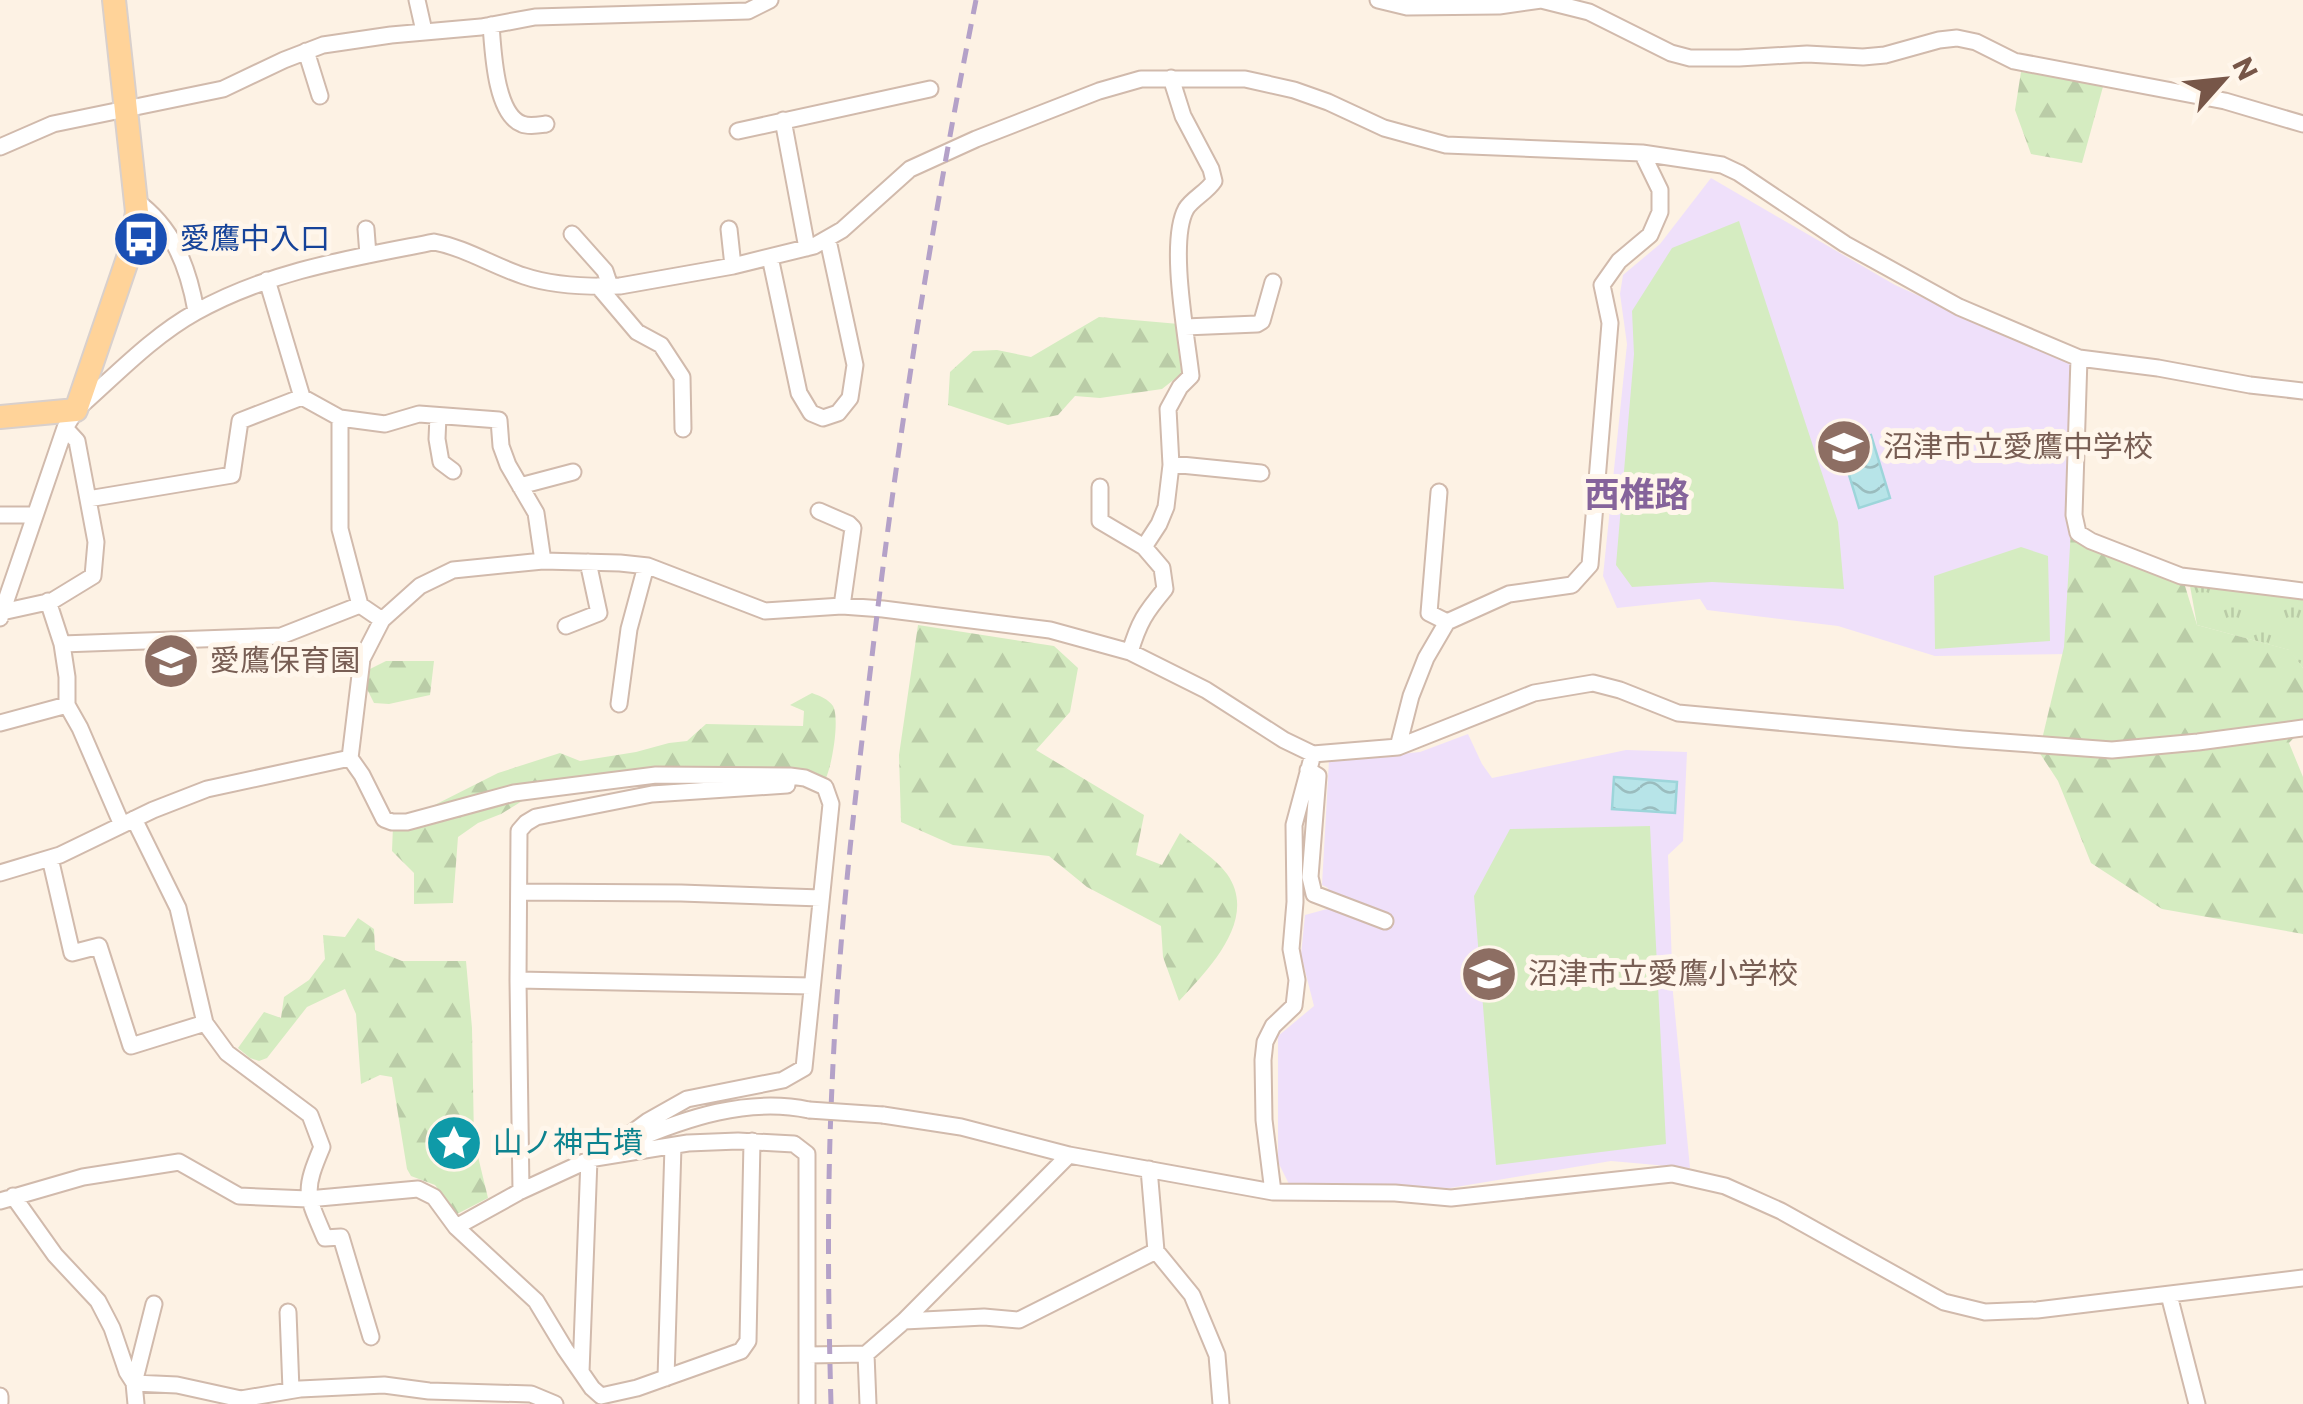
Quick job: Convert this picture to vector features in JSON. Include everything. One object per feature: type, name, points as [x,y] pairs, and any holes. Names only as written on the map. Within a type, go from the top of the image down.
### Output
[{"type":"main road","points":[[0,417],[70,419],[130,252],[137,212],[114,0]]},
{"type":"street","points":[[417,0],[424,31]]},
{"type":"street","points":[[0,147],[53,124],[223,90],[323,45],[534,17],[748,11],[770,0]]},
{"type":"street","points":[[1378,0],[1407,7],[1499,6],[1541,0],[1588,12],[1690,58],[1863,56],[1958,38],[1976,42],[2014,62],[2225,102],[2303,124]]},
{"type":"street","points":[[490,25],[498,86],[510,116],[526,126],[546,124]]},
{"type":"street","points":[[306,52],[320,96]]},
{"type":"street","points":[[1144,547],[1166,506],[1171,464],[1168,409],[1191,376],[1179,238],[1187,208],[1214,181],[1183,116],[1171,78]]},
{"type":"street","points":[[1,615],[70,419],[168,330],[196,312],[303,268],[434,242],[454,245],[526,277],[604,286],[733,266],[807,248],[842,230],[910,168],[1100,90],[1141,79],[1245,80],[1294,90],[1384,128],[1446,145],[1642,153],[1722,165],[1846,244],[1943,298],[2079,358],[2303,391]]},
{"type":"street","points":[[738,131],[930,90]]},
{"type":"street","points":[[783,120],[807,248]]},
{"type":"street","points":[[1398,747],[1411,696],[1426,658],[1447,622],[1509,594],[1572,585],[1590,565],[1610,322],[1602,285],[1619,260],[1650,235],[1660,212],[1660,190],[1642,153]]},
{"type":"street","points":[[135,200],[168,230],[179,249],[196,312]]},
{"type":"street","points":[[366,229],[368,255]]},
{"type":"street","points":[[729,229],[733,266]]},
{"type":"street","points":[[572,234],[605,271],[604,286],[637,332],[661,345],[682,377],[684,429]]},
{"type":"street","points":[[770,257],[799,393],[811,412],[823,418],[838,413],[850,398],[855,364],[828,240]]},
{"type":"street","points":[[267,280],[302,398],[340,418],[385,424],[419,414],[499,420],[501,446],[536,512],[542,561]]},
{"type":"street","points":[[1186,326],[1257,324],[1262,321],[1273,282]]},
{"type":"street","points":[[2079,358],[2074,515],[2078,532],[2091,541],[2181,576],[2302,591]]},
{"type":"street","points":[[88,499],[232,475],[240,421],[302,398]]},
{"type":"street","points":[[438,416],[441,462],[454,471]]},
{"type":"street","points":[[340,418],[340,529],[360,606],[382,620]]},
{"type":"street","points":[[1,615],[48,601],[93,576],[96,542],[70,419]]},
{"type":"street","points":[[1171,464],[1260,473]]},
{"type":"street","points":[[520,486],[573,472]]},
{"type":"street","points":[[1100,486],[1100,521],[1144,547],[1162,568],[1165,589],[1138,625],[1130,652]]},
{"type":"street","points":[[1440,492],[1430,613],[1447,622]]},
{"type":"street","points":[[818,510],[853,528],[842,606]]},
{"type":"street","points":[[0,515],[35,515]]},
{"type":"street","points":[[606,1152],[648,1121],[687,1100],[782,1080],[804,1068],[831,804],[825,786],[805,778],[656,776],[514,793],[407,822],[384,819],[350,758],[362,660],[382,620],[420,586],[454,570],[542,561],[646,566],[766,611],[842,606],[882,608],[1050,630],[1130,652],[1206,690],[1284,740],[1310,762],[1318,776],[1310,878],[1314,894],[1385,921]]},
{"type":"street","points":[[566,626],[599,613],[588,562]]},
{"type":"street","points":[[619,704],[629,629],[646,566]]},
{"type":"street","points":[[48,601],[62,644],[67,704],[178,908],[205,1023],[227,1053],[310,1116],[322,1147],[311,1174],[308,1199],[325,1238],[349,1236],[372,1337]]},
{"type":"street","points":[[62,644],[280,636],[360,606]]},
{"type":"street","points":[[1310,762],[1398,747],[1534,693],[1593,683],[1678,712],[2112,750],[2303,728]]},
{"type":"street","points":[[0,723],[67,704]]},
{"type":"street","points":[[0,873],[50,858],[207,789],[350,758]]},
{"type":"street","points":[[1273,1192],[1262,1060],[1264,1042],[1273,1026],[1294,1006],[1298,980],[1291,949],[1294,824],[1310,762]]},
{"type":"street","points":[[521,1191],[518,831],[536,817],[652,794],[825,786]]},
{"type":"street","points":[[514,793],[526,822]]},
{"type":"street","points":[[50,858],[72,953],[99,946],[131,1046],[205,1023]]},
{"type":"street","points":[[519,892],[681,892],[821,898]]},
{"type":"street","points":[[518,980],[811,986]]},
{"type":"street","points":[[456,1226],[521,1191],[676,1122],[726,1110],[786,1105],[961,1126],[1069,1155],[1273,1192],[1395,1193],[1451,1198],[1672,1174],[1725,1186],[1781,1211],[1944,1302],[1985,1312],[2037,1310],[2303,1278]]},
{"type":"street","points":[[589,1159],[688,1143],[752,1141],[794,1144],[807,1154],[807,1404]]},
{"type":"street","points":[[134,1383],[98,1302],[6,1198],[83,1177],[179,1162],[238,1196],[308,1199],[418,1189],[434,1198],[456,1226],[536,1300],[602,1400],[741,1351],[748,1341],[752,1141]]},
{"type":"street","points":[[666,1378],[672,1146]]},
{"type":"street","points":[[808,1356],[866,1354],[904,1321],[1069,1155]]},
{"type":"street","points":[[581,1372],[589,1159]]},
{"type":"street","points":[[1149,1169],[1156,1251],[1192,1295],[1217,1355],[1222,1404]]},
{"type":"street","points":[[904,1321],[984,1317],[1020,1320],[1156,1251]]},
{"type":"street","points":[[2169,1295],[2196,1404]]},
{"type":"street","points":[[136,1404],[134,1383],[154,1304]]},
{"type":"street","points":[[288,1312],[291,1390]]},
{"type":"street","points":[[866,1354],[868,1404]]},
{"type":"street","points":[[134,1383],[177,1386],[241,1399],[291,1390],[384,1385],[429,1391],[530,1394],[555,1404]]},
{"type":"shaded area","name":"沼津市立愛鷹中学校","points":[[1711,178],[1895,285],[2072,365],[2069,654],[1935,656],[1838,626],[1707,610],[1700,599],[1617,608],[1603,576],[1627,344],[1620,294],[1623,275],[1660,244]]},
{"type":"shaded area","name":"沼津市立愛鷹小学校","points":[[1468,734],[1492,778],[1626,750],[1687,752],[1683,841],[1668,855],[1673,993],[1690,1168],[1611,1161],[1450,1188],[1289,1184],[1278,1162],[1278,1036],[1314,1006],[1301,955],[1305,915],[1327,909],[1328,888],[1322,885],[1329,761],[1420,752]]},
{"type":"green space","points":[[2021,72],[2104,83],[2082,163],[2031,154],[2015,110]]},
{"type":"green space","points":[[1739,221],[1838,522],[1844,589],[1712,582],[1632,587],[1616,565],[1634,354],[1632,311],[1672,248]]},
{"type":"green space","points":[[1099,317],[1179,324],[1181,374],[1162,389],[1100,398],[1075,396],[1058,415],[1008,425],[948,405],[950,372],[973,351],[997,350],[1031,357]]},
{"type":"green space","points":[[2071,529],[2185,586],[2197,625],[2290,650],[2303,668],[2303,728],[2289,743],[2303,777],[2303,934],[2162,909],[2091,863],[2058,781],[2039,752],[2064,647]]},
{"type":"green space","points":[[2021,547],[2048,556],[2050,641],[1935,649],[1934,576]]},
{"type":"green space","points":[[2303,584],[2303,668],[2289,650],[2197,625],[2190,586]]},
{"type":"green space","points":[[918,625],[1054,646],[1078,668],[1070,712],[1036,750],[1144,815],[1136,855],[1162,865],[1180,833],[1227,874],[1235,891],[1234,926],[1215,959],[1179,1001],[1163,957],[1161,926],[1087,887],[1049,856],[953,845],[901,822],[899,755]]},
{"type":"green space","points":[[386,661],[434,661],[430,695],[389,704],[374,703],[365,685],[370,669]]},
{"type":"green space","points":[[812,693],[829,701],[835,712],[834,743],[825,780],[801,771],[548,785],[458,837],[453,903],[414,904],[414,873],[392,851],[393,826],[498,773],[560,753],[580,761],[636,752],[687,741],[706,724],[803,726],[804,711],[790,705]]},
{"type":"green space","points":[[1650,826],[1666,1144],[1496,1165],[1474,896],[1510,829]]},
{"type":"green space","points":[[358,918],[374,929],[375,950],[402,961],[466,961],[472,1028],[474,1140],[488,1198],[457,1214],[435,1185],[411,1176],[407,1169],[392,1077],[380,1075],[361,1084],[356,1014],[345,989],[307,1007],[267,1058],[250,1058],[238,1048],[264,1012],[281,1018],[284,997],[309,980],[325,959],[323,935],[345,937]]},
{"type":"water","points":[[1871,435],[1890,498],[1859,508],[1840,445]]},
{"type":"water","points":[[1614,777],[1677,782],[1675,813],[1612,809]]},
{"type":"railway","points":[[831,1404],[830,1126],[838,980],[853,823],[904,415],[976,0]]},
{"type":"place","name":"愛鷹中入口","points":[[141,239]]},
{"type":"place","name":"沼津市立愛鷹中学校","points":[[1844,447]]},
{"type":"place","name":"愛鷹保育園","points":[[171,661]]},
{"type":"place","name":"沼津市立愛鷹小学校","points":[[1489,974]]},
{"type":"place","name":"山ノ神古墳","points":[[454,1143]]},
{"type":"district","name":"西椎路","points":[[1637,495]]}]
